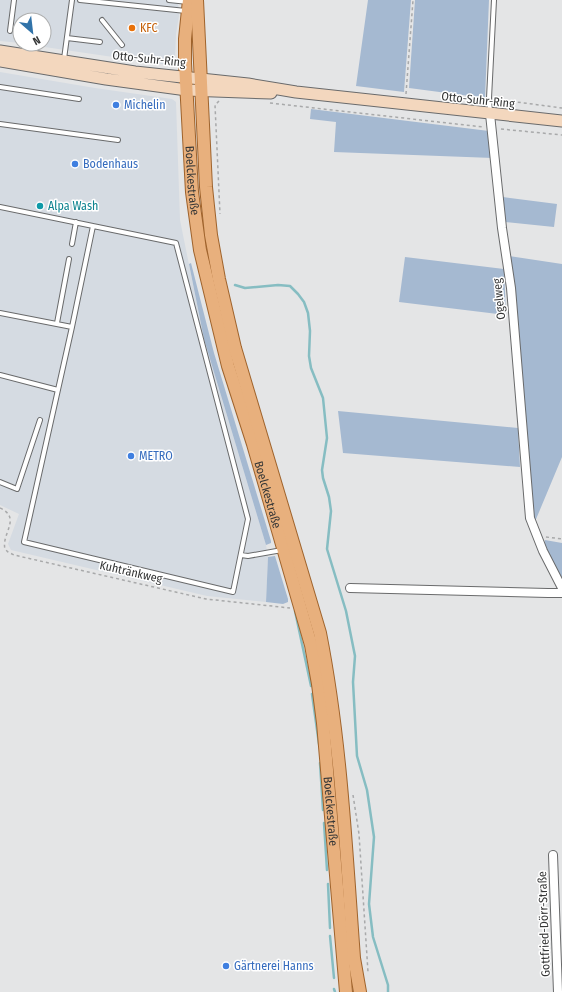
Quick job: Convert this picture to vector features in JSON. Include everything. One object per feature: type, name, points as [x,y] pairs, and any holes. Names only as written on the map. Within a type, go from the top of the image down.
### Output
[{"type":"main road","name":"Boelckestraße","points":[[191,3],[185,39],[186,90],[192,192],[200,250],[228,366],[253,444],[302,610],[312,651],[323,723],[346,992]]},
{"type":"main road","name":"Boelckestraße","points":[[191,3],[201,78],[208,213],[219,279],[235,348],[320,634],[329,679],[336,733],[354,958],[360,992]]},
{"type":"street","name":"Otto-Suhr-Ring","points":[[0,51],[63,66],[186,90],[296,92]]},
{"type":"street","name":"Otto-Suhr-Ring","points":[[0,61],[201,78],[296,92],[562,122]]},
{"type":"street","name":"Ogelweg","points":[[490,114],[502,228],[511,288],[530,518],[543,551],[562,588]]},
{"type":"street","points":[[350,588],[562,593]]},
{"type":"street","name":"Gottfried-Dörr-Straße","points":[[553,855],[558,992]]},
{"type":"lane","points":[[10,31],[14,0]]},
{"type":"lane","points":[[63,66],[72,0]]},
{"type":"lane","points":[[80,0],[191,3]]},
{"type":"lane","points":[[168,0],[191,3]]},
{"type":"lane","name":"Ogelweg","points":[[490,114],[489,98],[494,0]]},
{"type":"lane","points":[[102,20],[122,45]]},
{"type":"lane","points":[[67,38],[100,42]]},
{"type":"lane","points":[[0,87],[79,99]]},
{"type":"lane","points":[[0,124],[118,140]]},
{"type":"lane","points":[[0,207],[76,222],[176,243],[248,519],[233,592],[24,542],[93,226]]},
{"type":"lane","points":[[72,244],[76,222]]},
{"type":"lane","points":[[57,323],[69,259]]},
{"type":"lane","points":[[0,313],[72,326]]},
{"type":"lane","points":[[0,375],[58,390]]},
{"type":"lane","points":[[0,482],[17,489],[40,420]]},
{"type":"lane","points":[[241,555],[248,556],[284,550]]},
{"type":"path","points":[[405,105],[413,0]]},
{"type":"path","points":[[489,98],[562,108]]},
{"type":"path","points":[[215,105],[217,102],[222,100]]},
{"type":"path","points":[[264,103],[562,135]]},
{"type":"path","name":"Kuhtränkweg","points":[[0,508],[9,515],[10,520],[10,526],[4,542],[5,549],[14,555],[206,599],[302,610]]},
{"type":"path","points":[[536,535],[562,539]]},
{"type":"shaded area","points":[[0,0],[178,0],[179,16],[176,34],[175,58],[173,63],[168,65],[52,48],[52,12],[12,12],[12,42],[0,41]]},
{"type":"shaded area","points":[[368,0],[411,0],[404,92],[356,86]]},
{"type":"shaded area","points":[[415,0],[489,0],[485,98],[409,88]]},
{"type":"shaded area","points":[[0,72],[172,99],[176,102],[180,220],[204,339],[266,545],[268,557],[266,602],[207,596],[11,550],[8,544],[19,514],[0,505]]},
{"type":"shaded area","points":[[311,109],[489,131],[493,158],[334,152],[336,122],[310,119]]},
{"type":"shaded area","points":[[503,197],[557,204],[554,227],[505,222]]},
{"type":"shaded area","points":[[509,256],[562,264],[562,457],[534,524],[527,434]]},
{"type":"shaded area","points":[[405,257],[504,269],[506,315],[399,302]]},
{"type":"shaded area","points":[[191,263],[214,353],[271,541],[271,543],[266,545],[204,339],[189,264]]},
{"type":"shaded area","points":[[338,411],[518,428],[520,467],[343,453]]},
{"type":"shaded area","points":[[545,540],[562,543],[562,580],[544,544]]},
{"type":"shaded area","points":[[275,556],[288,599],[288,602],[283,604],[266,602],[268,557]]},
{"type":"waterway","points":[[235,285],[245,288],[278,285],[290,286],[304,302],[308,313],[310,331],[309,356],[311,368],[323,398],[327,438],[322,470],[331,511],[327,549],[346,611],[355,656],[353,682],[357,756],[367,790],[374,837],[369,904],[373,937],[388,985],[388,992]]},
{"type":"waterway","points":[[295,611],[311,686]]},
{"type":"waterway","points":[[312,694],[319,744]]},
{"type":"waterway","points":[[320,763],[323,810]]},
{"type":"waterway","points":[[324,823],[327,870]]},
{"type":"waterway","points":[[328,884],[330,928]]},
{"type":"waterway","points":[[330,936],[334,978]]},
{"type":"place","name":"KFC","points":[[132,28]]},
{"type":"place","name":"Michelin","points":[[116,105]]},
{"type":"place","name":"Bodenhaus","points":[[75,164]]},
{"type":"place","name":"Alpa Wash","points":[[40,206]]},
{"type":"place","name":"METRO","points":[[131,456]]},
{"type":"place","name":"Gärtnerei Hanns","points":[[226,966]]}]
